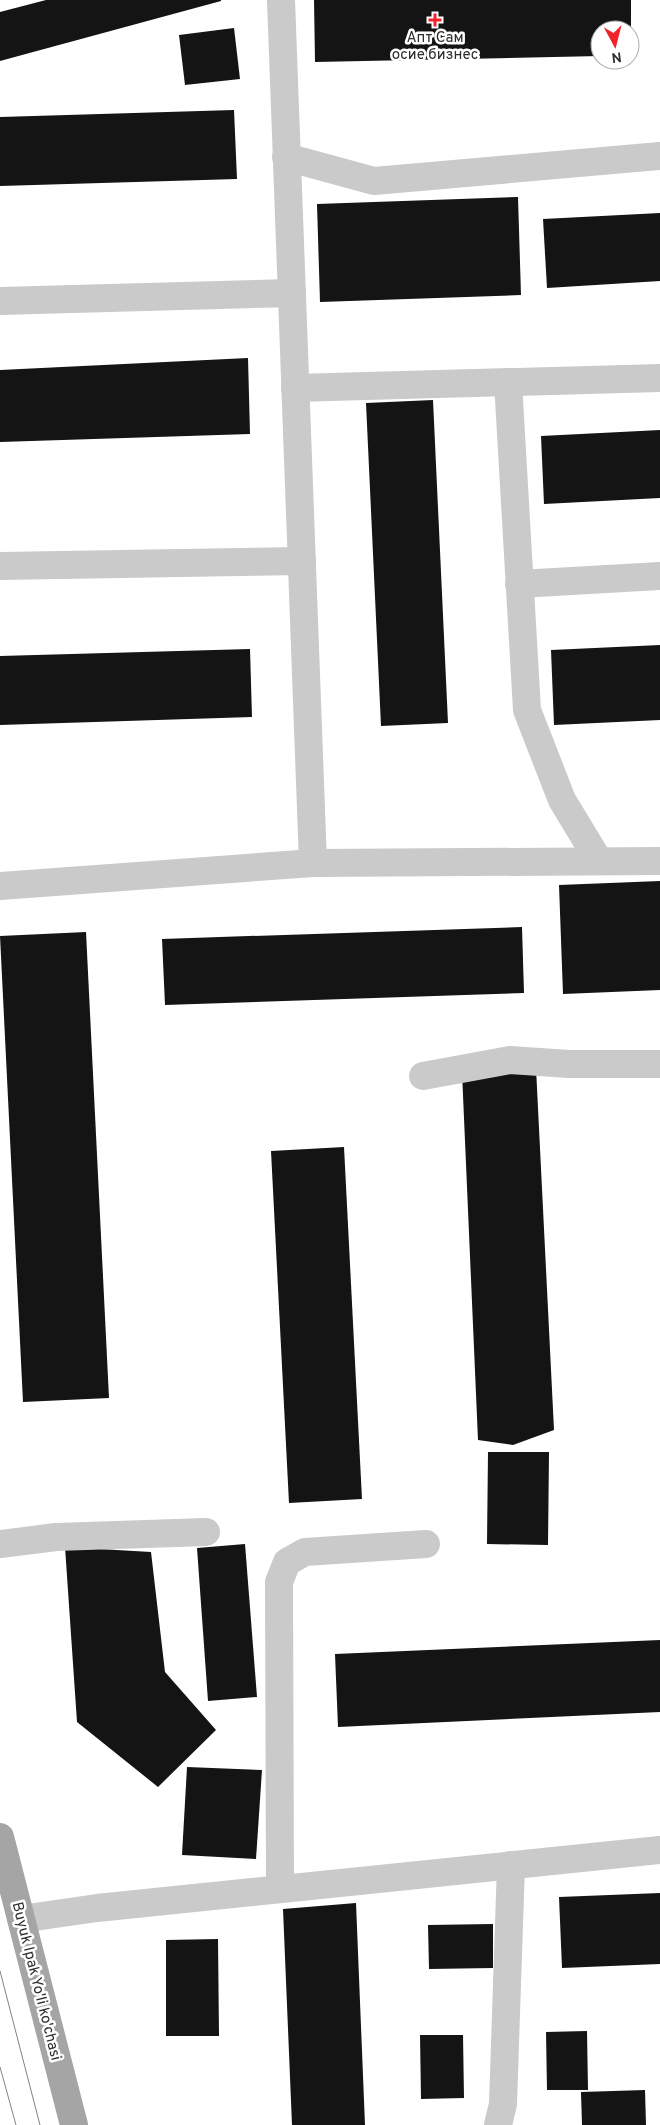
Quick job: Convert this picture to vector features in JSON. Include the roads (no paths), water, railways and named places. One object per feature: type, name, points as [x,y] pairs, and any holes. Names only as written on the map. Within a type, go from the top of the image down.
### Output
[{"type":"main road","name":"Buyuk Ipak Yo'li ko'chasi","points":[[0,1837],[74,2125]]},
{"type":"street","points":[[280,0],[313,863]]},
{"type":"street","points":[[286,157],[374,181],[660,156]]},
{"type":"street","points":[[0,301],[292,293]]},
{"type":"street","points":[[295,388],[660,378]]},
{"type":"street","points":[[508,382],[527,710],[562,800],[599,861]]},
{"type":"street","points":[[0,566],[302,561]]},
{"type":"street","points":[[519,584],[660,576]]},
{"type":"street","points":[[0,886],[313,863],[660,861]]},
{"type":"street","points":[[423,1076],[510,1060],[569,1064],[660,1064]]},
{"type":"street","points":[[0,1544],[56,1537],[206,1532]]},
{"type":"street","points":[[280,1889],[279,1582],[287,1562],[304,1552],[426,1544]]},
{"type":"street","points":[[21,1919],[97,1908],[660,1850]]},
{"type":"street","points":[[498,2125],[503,2104],[510,1865]]},
{"type":"tram line","points":[[0,1971],[40,2125]]},
{"type":"tram line","points":[[0,2067],[16,2125]]},
{"type":"place","name":"Апт Сам осие бизнес","points":[[435,20]]}]
